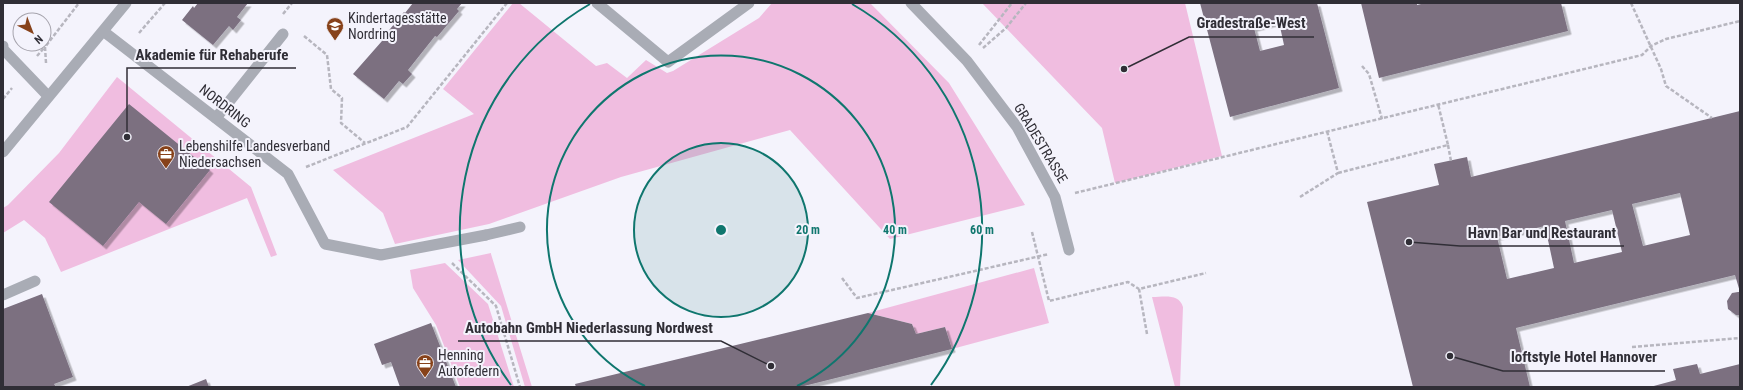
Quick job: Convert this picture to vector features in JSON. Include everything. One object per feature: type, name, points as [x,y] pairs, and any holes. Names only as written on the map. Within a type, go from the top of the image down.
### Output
[{"type":"street","points":[[3,152],[126,3]]},
{"type":"street","points":[[597,3],[668,62],[749,3]]},
{"type":"street","name":"GRADESTRASSE","points":[[911,3],[967,61],[1017,126],[1055,197],[1069,250]]},
{"type":"street","name":"NORDRING","points":[[103,30],[288,174],[326,244],[380,255],[520,227]]},
{"type":"street","points":[[216,118],[283,34]]},
{"type":"street","points":[[3,48],[48,96]]},
{"type":"street","points":[[3,295],[35,281]]},
{"type":"path","points":[[48,96],[45,47],[79,3]]},
{"type":"path","points":[[126,49],[164,3]]},
{"type":"path","points":[[303,168],[407,127],[507,3]]},
{"type":"path","points":[[967,61],[1012,3]]},
{"type":"path","points":[[967,61],[1006,28],[1026,3]]},
{"type":"path","points":[[1631,3],[1651,46],[1666,86],[1712,118]]},
{"type":"path","points":[[1055,197],[1642,55],[1651,46],[1666,39],[1740,21]]},
{"type":"path","points":[[298,32],[327,55],[331,89],[342,98],[341,123],[365,143]]},
{"type":"path","points":[[1362,66],[1369,74],[1382,119]]},
{"type":"path","points":[[1438,104],[1451,160]]},
{"type":"path","points":[[1327,130],[1338,173]]},
{"type":"path","points":[[1300,197],[1338,173],[1448,145]]},
{"type":"path","points":[[1032,232],[1049,302],[1128,282],[1139,288],[1206,273]]},
{"type":"path","points":[[432,245],[496,306],[520,387]]},
{"type":"path","points":[[842,278],[857,298],[1069,250]]},
{"type":"path","points":[[1139,288],[1147,334]]},
{"type":"path","points":[[1632,347],[1740,338]]},
{"type":"shaded area","points":[[513,3],[519,3],[596,66],[607,63],[627,78],[646,60],[667,73],[673,71],[759,18],[772,3],[870,3],[949,83],[1025,205],[890,239],[790,130],[621,177],[489,224],[395,244],[383,213],[333,170],[474,114],[443,89]]},
{"type":"shaded area","points":[[982,3],[1185,3],[1222,156],[1115,183],[1102,128]]},
{"type":"shaded area","points":[[117,77],[251,187],[277,255],[271,257],[247,198],[61,272],[45,238],[24,220],[3,233],[3,208],[8,205],[59,153]]},
{"type":"shaded area","points":[[491,253],[532,387],[525,387],[501,306],[458,260]]},
{"type":"shaded area","points":[[445,263],[488,304],[514,387],[460,387],[436,325],[413,288],[410,270]]},
{"type":"shaded area","points":[[1034,268],[1049,323],[952,349],[945,327],[916,334],[912,324],[868,313]]},
{"type":"shaded area","points":[[1166,296],[1175,298],[1183,307],[1180,387],[1175,387],[1152,297]]},
{"type":"building","points":[[198,3],[248,3],[237,17],[241,20],[233,30],[229,26],[213,45],[182,20],[193,6],[194,8]]},
{"type":"building","points":[[413,3],[462,3],[457,9],[459,11],[437,37],[435,36],[408,70],[412,74],[403,84],[399,81],[384,99],[353,74]]},
{"type":"building","points":[[1200,3],[1317,3],[1339,88],[1230,117]],"holes":[[[1279,22],[1284,45],[1260,51],[1254,28]]]},
{"type":"building","points":[[1361,3],[1417,3],[1417,5],[1425,3],[1561,3],[1568,31],[1379,78]]},
{"type":"building","points":[[129,104],[210,170],[166,224],[139,202],[103,246],[49,202]]},
{"type":"building","points":[[1740,111],[1740,292],[1735,275],[1516,328],[1530,387],[1413,387],[1367,202],[1439,185],[1434,164],[1467,157],[1471,177]],"holes":[[[1680,193],[1690,235],[1643,246],[1632,204]],[[1612,210],[1622,252],[1574,263],[1565,221]],[[1545,226],[1554,268],[1507,279],[1497,237]]]},
{"type":"building","points":[[1740,292],[1740,315],[1736,315],[1728,309],[1727,301],[1732,293]]},
{"type":"building","points":[[42,294],[73,377],[54,384],[56,387],[3,387],[3,309]]},
{"type":"building","points":[[868,313],[912,324],[916,334],[945,327],[952,349],[800,387],[576,387],[575,384]]},
{"type":"building","points":[[431,323],[456,387],[400,387],[391,362],[382,365],[374,344]]},
{"type":"building","points":[[1697,364],[1700,374],[1740,364],[1740,387],[1650,387],[1676,380],[1673,369]]},
{"type":"building","points":[[206,379],[209,387],[186,387]]},
{"type":"place","name":"Kindertagesstätte Nordring","points":[[335,41]]},
{"type":"place","name":"Gradestraße-West","points":[[1124,69]]},
{"type":"place","name":"Akademie für Rehaberufe","points":[[127,137]]},
{"type":"place","name":"Lebenshilfe Landesverband Niedersachsen","points":[[166,169]]},
{"type":"place","name":"Havn Bar und Restaurant","points":[[1409,242]]},
{"type":"place","name":"loftstyle Hotel Hannover","points":[[1450,356]]},
{"type":"place","name":"Autobahn GmbH Niederlassung Nordwest","points":[[771,366]]},
{"type":"place","name":"Henning Autofedern","points":[[425,378]]}]
